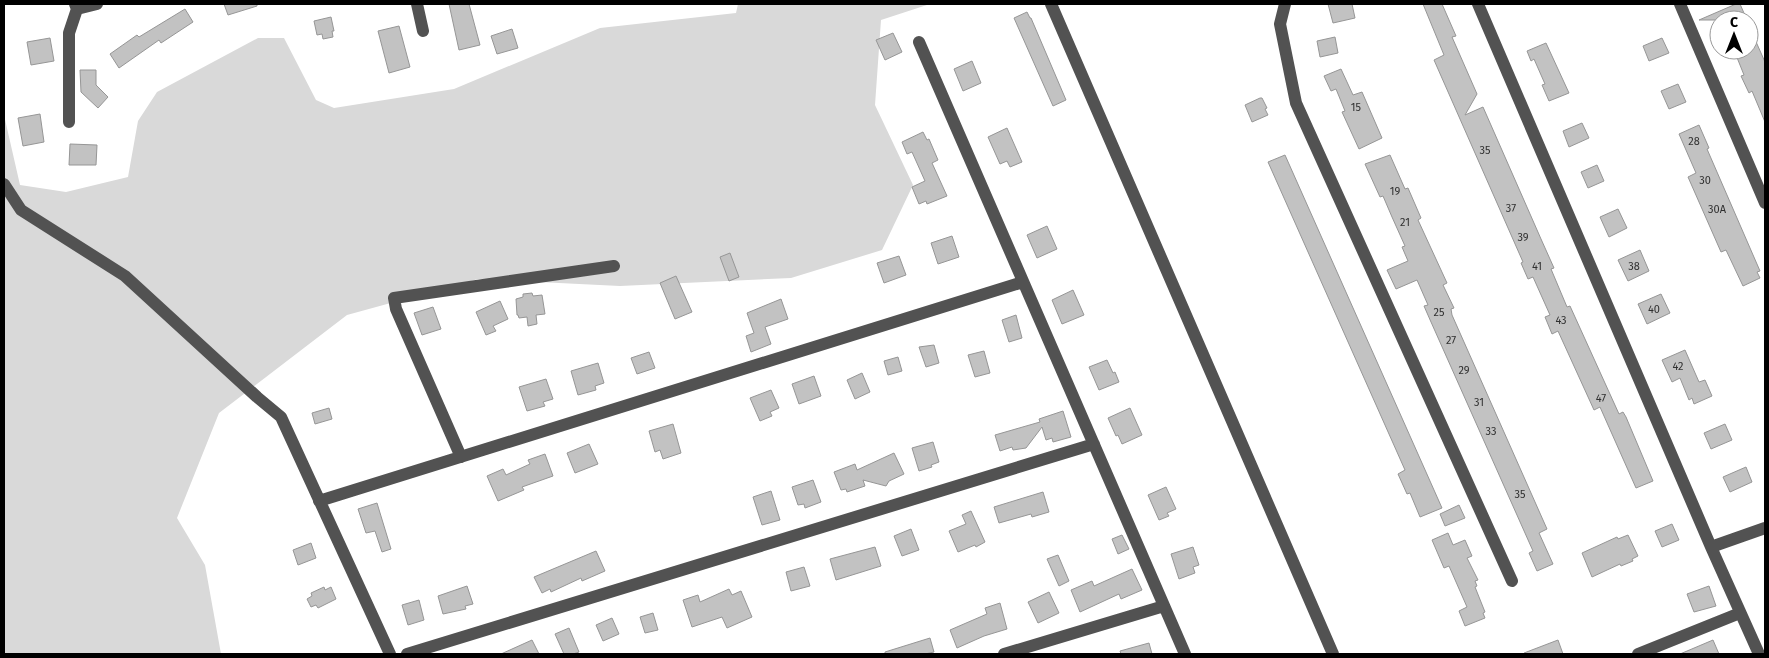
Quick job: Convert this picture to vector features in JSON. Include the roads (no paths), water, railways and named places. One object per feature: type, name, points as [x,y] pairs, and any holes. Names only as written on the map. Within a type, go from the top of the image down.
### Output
[{"type":"street","points":[[69,122],[69,33],[76,6],[97,4]]},
{"type":"street","points":[[417,4],[423,31]]},
{"type":"street","points":[[1051,4],[1333,654]]},
{"type":"street","points":[[1285,4],[1280,24],[1296,103],[1512,582]]},
{"type":"street","points":[[1478,4],[1758,654]]},
{"type":"street","points":[[1680,4],[1765,204]]},
{"type":"street","points":[[919,42],[1185,654]]},
{"type":"street","points":[[4,184],[20,210],[125,276],[281,417],[390,654]]},
{"type":"street","points":[[461,457],[396,309],[394,298],[614,266]]},
{"type":"street","points":[[319,501],[1023,282]]},
{"type":"street","points":[[407,654],[1094,444]]},
{"type":"street","points":[[1711,547],[1765,528]]},
{"type":"street","points":[[1004,654],[1164,606]]},
{"type":"street","points":[[1638,654],[1668,649],[1740,613]]}]
